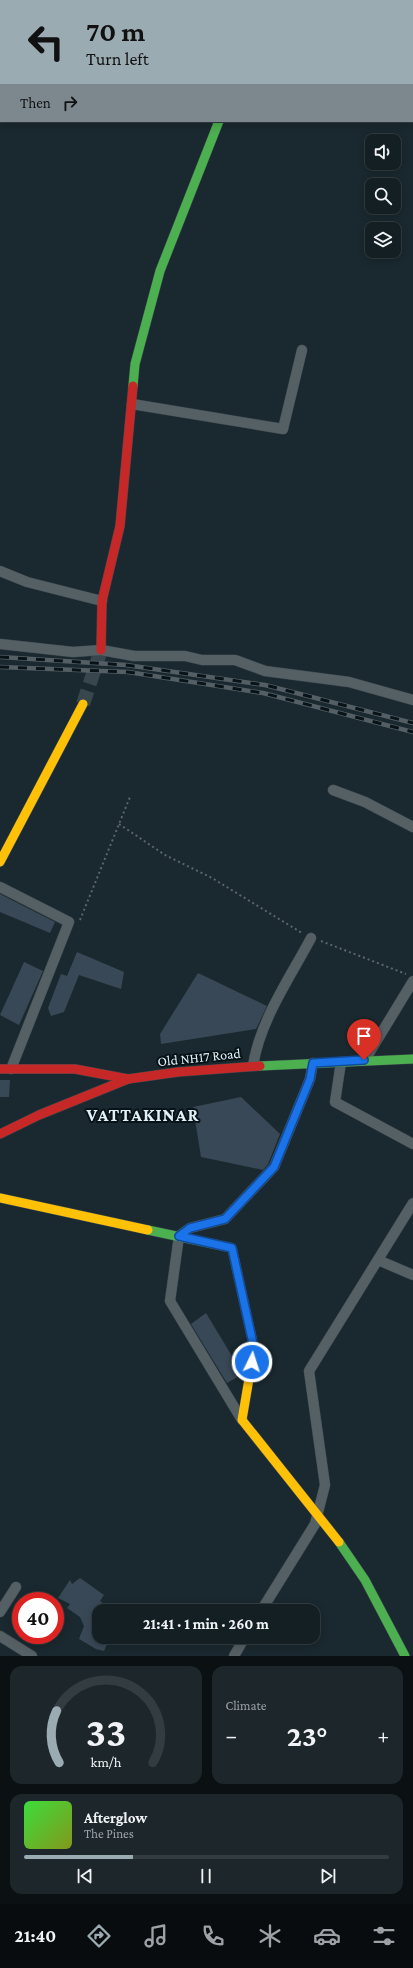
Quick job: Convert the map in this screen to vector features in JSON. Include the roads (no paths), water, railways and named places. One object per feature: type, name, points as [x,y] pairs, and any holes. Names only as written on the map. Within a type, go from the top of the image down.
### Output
[{"type":"street","points":[[101,650],[102,601],[120,526],[135,364],[160,271],[219,122]]},
{"type":"street","points":[[132,404],[283,429],[302,350]]},
{"type":"street","points":[[0,571],[27,582],[102,601]]},
{"type":"street","points":[[0,644],[73,652],[101,650],[134,656],[185,656],[202,660],[235,660],[265,671],[349,682],[413,700]]},
{"type":"street","points":[[0,862],[83,704]]},
{"type":"street","points":[[333,790],[365,802],[413,827]]},
{"type":"street","points":[[0,887],[69,922],[11,1069]]},
{"type":"street","points":[[254,1066],[255,1055],[270,1015],[311,938]]},
{"type":"street","points":[[364,1060],[413,981]]},
{"type":"street","name":"Old NH17 Road","points":[[0,1134],[39,1115],[128,1079],[178,1072],[254,1066],[413,1059]]},
{"type":"street","points":[[341,1062],[335,1102],[413,1144]]},
{"type":"street","points":[[313,1063],[310,1079],[274,1167],[225,1219],[190,1228],[179,1236],[170,1301],[242,1420],[332,1532],[364,1580],[407,1654]]},
{"type":"street","points":[[0,1069],[75,1069],[128,1079]]},
{"type":"street","points":[[0,1198],[232,1248],[254,1348],[242,1420]]},
{"type":"street","points":[[0,1202],[29,1204]]},
{"type":"street","points":[[265,1604],[315,1524],[325,1485],[309,1371],[413,1203]]},
{"type":"street","points":[[378,1260],[413,1274]]},
{"type":"street","points":[[0,1612],[16,1587]]},
{"type":"street","points":[[0,1636],[32,1656]]},
{"type":"street","points":[[234,1656],[242,1644]]},
{"type":"tunnel","points":[[83,704],[101,650]]},
{"type":"railway","points":[[0,657],[126,665],[265,685],[413,723]]},
{"type":"railway","points":[[0,667],[128,672],[263,693],[413,732]]},
{"type":"district","name":"VATTAKINAR","points":[[143,1115]]}]
